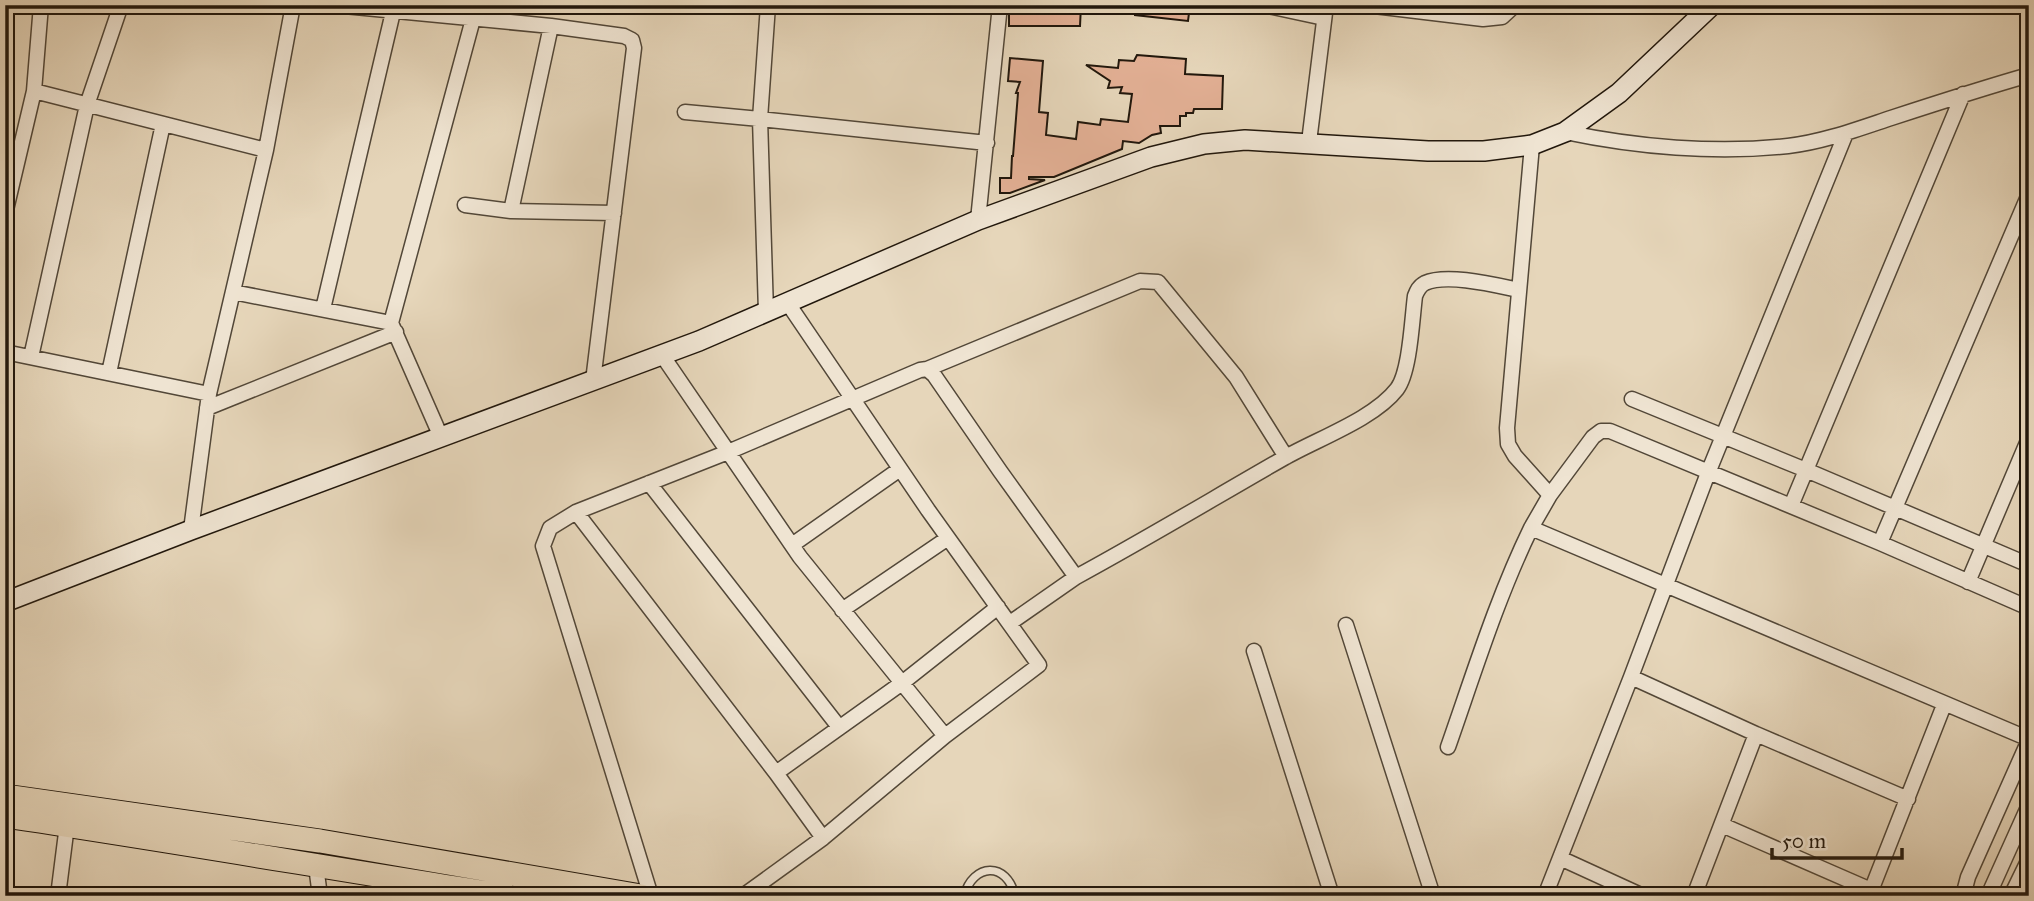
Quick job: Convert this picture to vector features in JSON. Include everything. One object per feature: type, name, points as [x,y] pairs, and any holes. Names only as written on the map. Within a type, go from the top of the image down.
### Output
[{"type":"main road","points":[[5,602],[662,355],[978,220],[1151,157],[1204,144],[1245,140],[1428,151],[1484,150],[1532,145],[1565,132],[1619,93],[1712,5]]},
{"type":"main road","points":[[5,796],[160,828],[400,887],[508,896]]},
{"type":"main road","points":[[5,816],[67,825],[160,828],[320,841],[579,890],[641,896]]},
{"type":"street","points":[[5,214],[34,91],[41,5]]},
{"type":"street","points":[[31,357],[87,104],[121,5]]},
{"type":"street","points":[[191,530],[208,401],[266,150],[293,5]]},
{"type":"street","points":[[334,5],[551,26],[624,36],[632,40],[634,48],[593,381]]},
{"type":"street","points":[[766,312],[760,118],[768,5]]},
{"type":"street","points":[[978,220],[1000,5]]},
{"type":"street","points":[[1264,5],[1325,11],[1309,142]]},
{"type":"street","points":[[1366,5],[1483,19],[1502,17],[1515,5]]},
{"type":"street","points":[[323,309],[393,12]]},
{"type":"street","points":[[441,437],[393,327],[473,19]]},
{"type":"street","points":[[511,211],[551,26]]},
{"type":"street","points":[[1565,132],[1610,141],[1679,147],[1743,149],[1790,146],[1846,133],[2029,75]]},
{"type":"street","points":[[34,91],[266,150]]},
{"type":"street","points":[[1791,506],[1963,94]]},
{"type":"street","points":[[685,112],[987,143]]},
{"type":"street","points":[[109,373],[163,124]]},
{"type":"street","points":[[1545,896],[1722,437],[1846,133]]},
{"type":"street","points":[[1532,145],[1507,428],[1508,444],[1515,456],[1550,495]]},
{"type":"street","points":[[1880,543],[2029,194]]},
{"type":"street","points":[[465,205],[511,211],[614,213]]},
{"type":"street","points":[[1010,623],[1076,577],[1382,404],[1398,388],[1406,365],[1415,296],[1418,288],[1425,283],[1465,280],[1519,290]]},
{"type":"street","points":[[651,896],[543,546],[550,528],[576,512],[1140,281],[1158,282],[1236,377],[1286,457]]},
{"type":"street","points":[[233,292],[323,309],[393,327]]},
{"type":"street","points":[[743,896],[823,838],[945,736],[1039,665],[948,538],[788,302]]},
{"type":"street","points":[[5,352],[109,373],[208,401],[393,327]]},
{"type":"street","points":[[662,355],[792,545],[945,736]]},
{"type":"street","points":[[927,369],[934,374],[1076,577]]},
{"type":"street","points":[[1632,399],[2029,565]]},
{"type":"street","points":[[1448,747],[1494,614],[1531,528],[1550,495],[1593,437],[1601,431],[1610,431],[2029,608]]},
{"type":"street","points":[[1968,582],[2029,439]]},
{"type":"street","points":[[792,545],[901,469]]},
{"type":"street","points":[[649,483],[839,727]]},
{"type":"street","points":[[576,512],[823,838]]},
{"type":"street","points":[[1531,528],[2029,740],[1968,877],[1963,896]]},
{"type":"street","points":[[842,610],[948,538]]},
{"type":"street","points":[[776,773],[902,683],[998,607]]},
{"type":"street","points":[[1346,625],[1433,896]]},
{"type":"street","points":[[1254,651],[1332,896]]},
{"type":"street","points":[[1631,677],[1908,799]]},
{"type":"street","points":[[1721,825],[1870,893],[1944,705]]},
{"type":"street","points":[[1693,896],[1756,734]]},
{"type":"street","points":[[1988,896],[2029,805]]},
{"type":"street","points":[[58,896],[67,825]]},
{"type":"street","points":[[1560,858],[1643,896]]},
{"type":"street","points":[[2011,896],[2029,859]]},
{"type":"street","points":[[316,866],[320,896]]},
{"type":"lane","points":[[964,896],[970,881],[976,875],[994,871],[1006,875],[1013,884],[1015,896]]},
{"type":"building","points":[[1019,5],[1081,5],[1080,26],[1009,26],[1009,10]]},
{"type":"building","points":[[1135,5],[1190,5],[1188,21],[1135,15]]},
{"type":"building","points":[[1137,55],[1186,59],[1185,74],[1223,76],[1222,109],[1194,109],[1193,113],[1180,116],[1180,126],[1160,126],[1161,133],[1139,143],[1123,141],[1122,149],[1054,177],[1029,177],[1045,180],[1010,193],[1000,193],[1000,178],[1011,178],[1016,93],[1020,82],[1008,81],[1010,58],[1043,61],[1039,112],[1048,113],[1046,135],[1076,139],[1078,122],[1100,125],[1101,119],[1128,122],[1132,94],[1120,93],[1122,87],[1108,88],[1110,81],[1086,65],[1118,68],[1119,60],[1134,61]]}]
